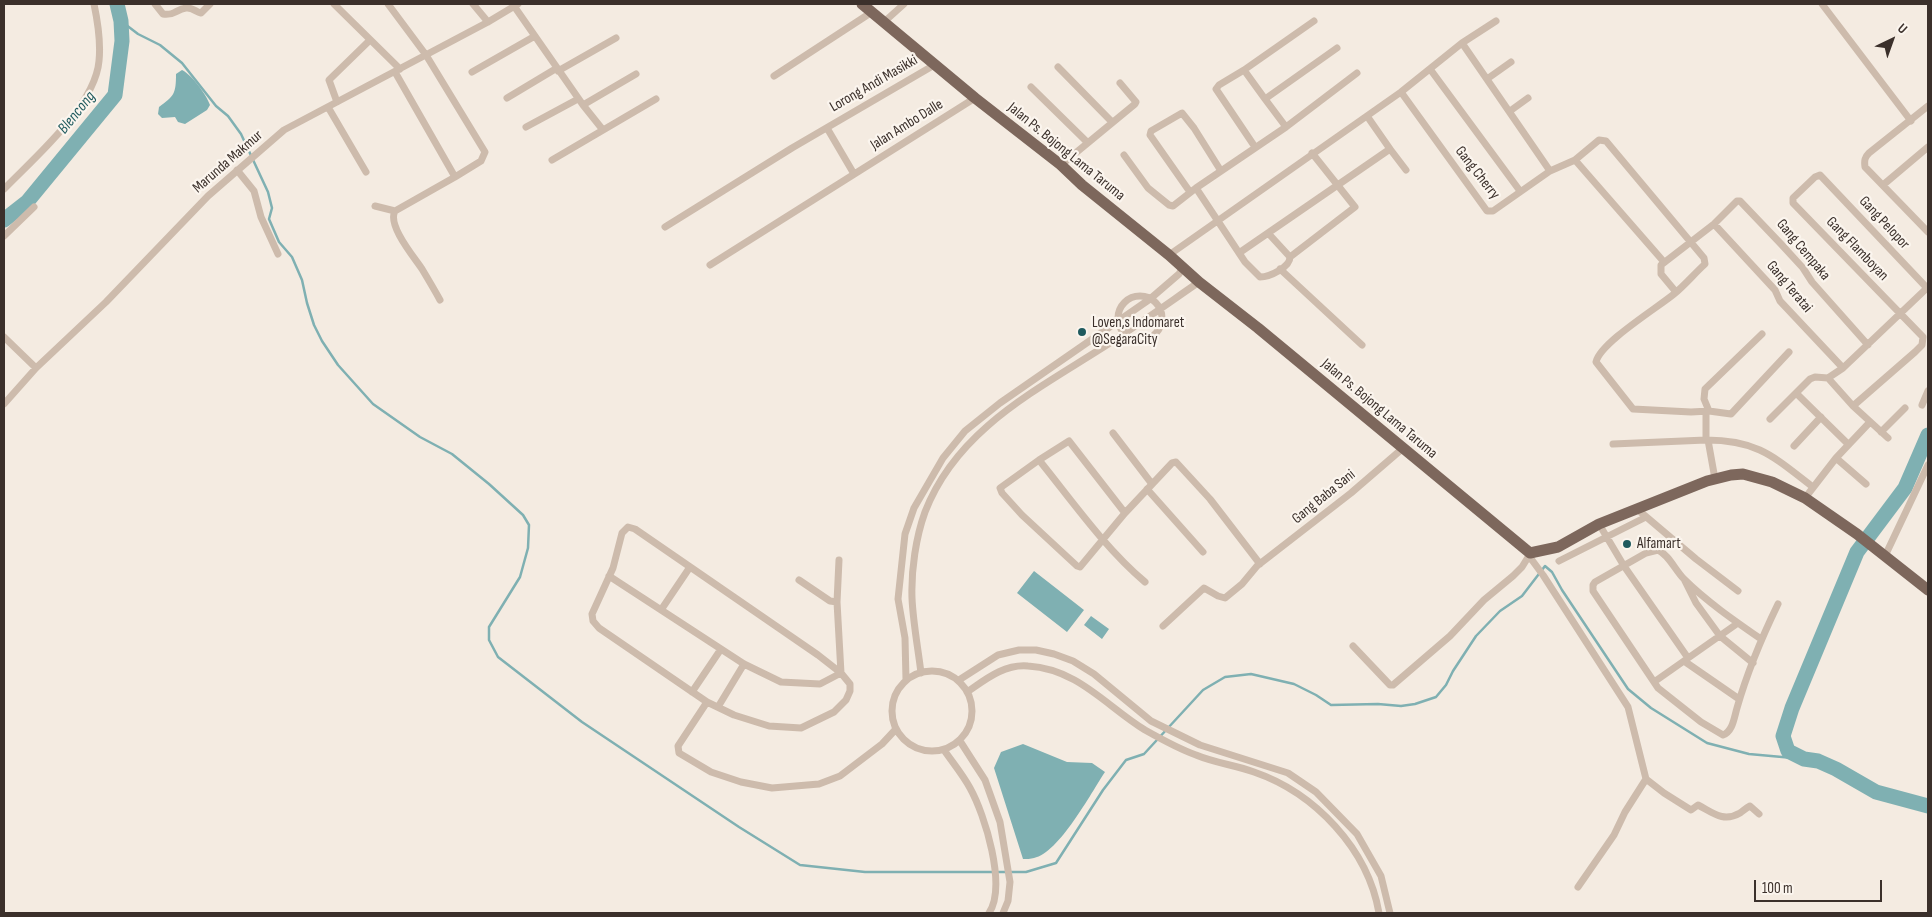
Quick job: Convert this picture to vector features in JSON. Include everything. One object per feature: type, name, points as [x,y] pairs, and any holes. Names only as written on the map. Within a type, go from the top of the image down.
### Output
[{"type":"main road","name":"Jalan Ps. Bojong Lama Taruma","points":[[862,4],[975,98],[1061,165],[1169,255],[1198,282],[1258,328],[1529,555]]},
{"type":"main road","points":[[1529,555],[1558,547],[1599,524],[1715,479],[1743,474],[1758,477],[1805,498],[1857,534],[1928,590]]},
{"type":"street","points":[[4,189],[79,110],[89,94],[99,62],[99,26],[94,4]]},
{"type":"street","points":[[155,4],[163,14],[171,15],[185,8],[201,13],[210,4]]},
{"type":"street","points":[[334,4],[398,71],[455,177]]},
{"type":"street","points":[[376,206],[395,211],[481,160],[485,152],[426,56],[388,4]]},
{"type":"street","points":[[473,4],[488,22]]},
{"type":"street","points":[[884,22],[904,4]]},
{"type":"street","points":[[1822,4],[1911,121]]},
{"type":"street","points":[[516,5],[557,69],[603,130]]},
{"type":"street","name":"Marunda Makmur","points":[[4,404],[36,368],[106,302],[208,196],[289,126],[398,71],[516,5]]},
{"type":"street","points":[[774,76],[872,12]]},
{"type":"street","points":[[1169,255],[1401,92],[1496,20]]},
{"type":"street","points":[[1255,148],[1216,89],[1218,85],[1244,70],[1314,21]]},
{"type":"street","points":[[472,72],[535,36]]},
{"type":"street","points":[[507,98],[616,38]]},
{"type":"street","points":[[337,102],[329,80],[370,40]]},
{"type":"street","points":[[1462,44],[1510,110],[1550,171]]},
{"type":"street","points":[[1265,99],[1337,48]]},
{"type":"street","points":[[1487,79],[1511,62]]},
{"type":"street","name":"Lorong Andi Masikki","points":[[665,227],[792,148],[936,64]]},
{"type":"street","points":[[1058,67],[1112,122]]},
{"type":"street","points":[[1430,69],[1520,191]]},
{"type":"street","points":[[1244,70],[1286,127]]},
{"type":"street","points":[[1124,155],[1148,188],[1170,205],[1176,204],[1193,190],[1286,127],[1357,73]]},
{"type":"street","points":[[526,127],[636,74]]},
{"type":"street","points":[[1061,165],[1136,102],[1120,83]]},
{"type":"street","points":[[1031,87],[1087,142]]},
{"type":"street","name":"Gang Cherry","points":[[1401,92],[1487,211],[1493,210],[1550,171],[1575,160],[1599,140],[1606,142],[1690,243]]},
{"type":"street","name":"Jalan Ambo Dalle","points":[[710,266],[975,98]]},
{"type":"street","points":[[1510,110],[1528,98]]},
{"type":"street","points":[[552,160],[656,99]]},
{"type":"street","points":[[1928,106],[1870,152],[1865,159],[1866,167],[1928,232]]},
{"type":"street","points":[[328,107],[366,172]]},
{"type":"street","points":[[1221,171],[1194,128],[1182,113],[1152,131],[1150,135],[1219,220],[1245,262],[1260,276],[1267,276],[1290,262],[1290,257],[1355,207],[1312,153]]},
{"type":"street","points":[[1367,116],[1406,170]]},
{"type":"street","points":[[827,128],[854,174]]},
{"type":"street","points":[[1883,185],[1928,147]]},
{"type":"street","points":[[1239,253],[1390,149]]},
{"type":"street","points":[[1575,160],[1664,262]]},
{"type":"street","points":[[238,170],[254,191],[260,217],[278,254]]},
{"type":"street","name":"Gang Pelopor","points":[[1793,203],[1793,198],[1817,175],[1821,176],[1928,287]]},
{"type":"street","name":"Gang Cempaka","points":[[1714,224],[1737,201],[1744,203],[1868,345]]},
{"type":"street","name":"Gang Flamboyan","points":[[1793,203],[1923,337],[1922,344],[1853,406]]},
{"type":"street","points":[[4,236],[34,208]]},
{"type":"street","points":[[395,211],[393,218],[398,231],[440,300]]},
{"type":"street","points":[[1676,292],[1661,274],[1660,269],[1664,262],[1714,224]]},
{"type":"street","name":"Gang Teratai","points":[[1714,224],[1775,290],[1780,301],[1843,368]]},
{"type":"street","points":[[1268,233],[1290,257]]},
{"type":"street","points":[[1690,243],[1705,262],[1676,292],[1624,332],[1600,354],[1596,362],[1634,409],[1708,411],[1731,414],[1789,352]]},
{"type":"street","points":[[906,680],[906,638],[898,599],[905,534],[914,508],[943,458],[965,432],[1000,404],[1150,299],[1173,279],[1183,267]]},
{"type":"street","points":[[1280,269],[1362,346]]},
{"type":"street","points":[[921,673],[912,597],[914,568],[925,513],[938,484],[953,461],[972,438],[1009,408],[1124,334],[1198,282]]},
{"type":"street","points":[[1770,419],[1815,377],[1828,378],[1843,368],[1928,287]]},
{"type":"street","points":[[1138,296],[1150,299],[1160,309],[1160,326],[1153,336],[1142,340],[1135,340],[1124,334],[1118,322],[1119,310],[1127,300],[1138,296]]},
{"type":"street","points":[[1715,479],[1707,440],[1708,411],[1704,399],[1705,389],[1762,334]]},
{"type":"street","points":[[4,337],[36,368]]},
{"type":"street","points":[[1828,378],[1853,406],[1888,438]]},
{"type":"street","points":[[1922,405],[1928,391]]},
{"type":"street","points":[[1796,393],[1848,444]]},
{"type":"street","points":[[1881,432],[1905,408]]},
{"type":"street","points":[[1794,446],[1821,417]]},
{"type":"street","points":[[1805,498],[1836,458],[1870,422]]},
{"type":"street","points":[[1113,433],[1150,487],[1203,552]]},
{"type":"street","points":[[1613,444],[1707,440],[1740,442],[1765,452],[1813,487]]},
{"type":"street","points":[[1125,512],[1069,441],[1000,487],[1002,493],[1022,515],[1078,568],[1103,541],[1125,512],[1172,463],[1178,463],[1210,499],[1260,564]]},
{"type":"street","name":"Gang Baba Sani","points":[[1163,626],[1204,588],[1225,598],[1242,584],[1260,564],[1351,493],[1402,449]]},
{"type":"street","points":[[1836,458],[1866,484]]},
{"type":"street","points":[[1039,460],[1103,541],[1145,582]]},
{"type":"street","points":[[1882,554],[1928,465]]},
{"type":"street","points":[[1637,510],[1717,576],[1738,590]]},
{"type":"street","points":[[1559,561],[1606,536],[1646,518]]},
{"type":"street","points":[[1599,524],[1624,566],[1686,659],[1739,699]]},
{"type":"street","points":[[628,527],[635,529],[690,566],[841,673],[850,684],[850,692],[846,700],[834,712],[800,728],[769,726],[734,715],[706,702],[599,628],[593,621],[592,614],[609,576],[622,532],[628,527]]},
{"type":"street","points":[[1761,639],[1738,623],[1684,579],[1663,553],[1658,550],[1646,553],[1595,582],[1593,586],[1593,591],[1663,694],[1715,731],[1724,735],[1732,727],[1739,699],[1761,639],[1778,604]]},
{"type":"street","points":[[1353,646],[1390,685],[1393,685],[1450,636],[1484,600],[1513,576],[1522,567],[1529,555],[1628,707],[1646,779],[1691,810],[1698,804],[1720,817],[1728,817],[1740,813],[1750,806],[1759,814]]},
{"type":"street","points":[[839,560],[837,602],[841,673]]},
{"type":"street","points":[[661,610],[690,566]]},
{"type":"street","points":[[609,576],[744,664],[781,682],[820,684],[841,673]]},
{"type":"street","points":[[1684,579],[1696,603],[1720,636],[1753,663]]},
{"type":"street","points":[[799,580],[830,601],[837,602]]},
{"type":"street","points":[[1654,682],[1738,623]]},
{"type":"street","points":[[692,692],[721,649]]},
{"type":"street","points":[[959,680],[998,655],[1019,650],[1036,650],[1054,654],[1073,661],[1094,674],[1151,721],[1200,745],[1288,773],[1316,792],[1347,823],[1366,848],[1381,876],[1390,913]]},
{"type":"street","points":[[718,707],[744,664]]},
{"type":"street","points":[[967,692],[990,676],[1012,666],[1029,666],[1064,673],[1145,730],[1196,755],[1255,772],[1283,784],[1315,806],[1338,830],[1353,850],[1365,873],[1379,913]]},
{"type":"street","points":[[939,672],[959,680],[972,704],[973,714],[969,729],[960,742],[944,750],[933,752],[915,748],[901,737],[893,721],[893,703],[900,687],[906,680],[921,673],[939,672]]},
{"type":"street","points":[[706,702],[678,746],[679,753],[711,772],[741,782],[772,788],[819,784],[840,776],[882,744],[896,729]]},
{"type":"street","points":[[960,742],[985,780],[1000,822],[1010,882],[1008,901],[1003,913]]},
{"type":"street","points":[[944,750],[970,789],[984,824],[994,869],[996,896],[989,913]]},
{"type":"street","points":[[1578,887],[1614,835],[1625,812],[1646,779]]},
{"type":"water","points":[[182,70],[198,85],[210,105],[207,110],[185,124],[178,122],[175,117],[162,118],[158,114],[159,107],[173,94],[176,74]]},
{"type":"water","points":[[1034,571],[1084,610],[1067,632],[1017,593]]},
{"type":"water","points":[[1091,616],[1109,629],[1102,639],[1084,625]]},
{"type":"water","points":[[1023,744],[1067,762],[1092,763],[1105,772],[1064,834],[1044,854],[1027,859],[1023,859],[994,768],[1001,752]]},
{"type":"waterway","name":"Blencong","points":[[4,220],[27,202],[115,95],[122,41],[121,21],[117,4]]},
{"type":"waterway","points":[[121,21],[138,34],[160,45],[182,63],[216,106],[228,116],[241,134],[268,192],[272,208],[269,219],[279,242],[292,257],[302,280],[314,325],[338,365],[373,404],[420,437],[452,454],[523,515],[529,525],[528,548],[520,577],[489,627],[489,640],[498,657],[582,722],[739,827],[800,865],[865,872],[1026,872],[1056,863],[1103,790],[1126,760],[1144,754],[1203,690],[1225,677],[1251,674],[1294,684],[1331,705],[1378,704],[1401,706],[1415,704],[1436,697],[1446,685],[1476,636],[1500,611],[1522,596],[1545,566],[1552,572],[1628,689],[1651,708],[1707,743],[1749,754],[1804,759]]},
{"type":"waterway","points":[[1928,435],[1905,488],[1857,552],[1792,708],[1783,736],[1788,751],[1804,759],[1818,761],[1836,769],[1876,792],[1928,806]]},
{"type":"place","name":"Loven,s Indomaret @SegaraCity","points":[[1082,332]]},
{"type":"place","name":"Alfamart","points":[[1627,544]]}]
